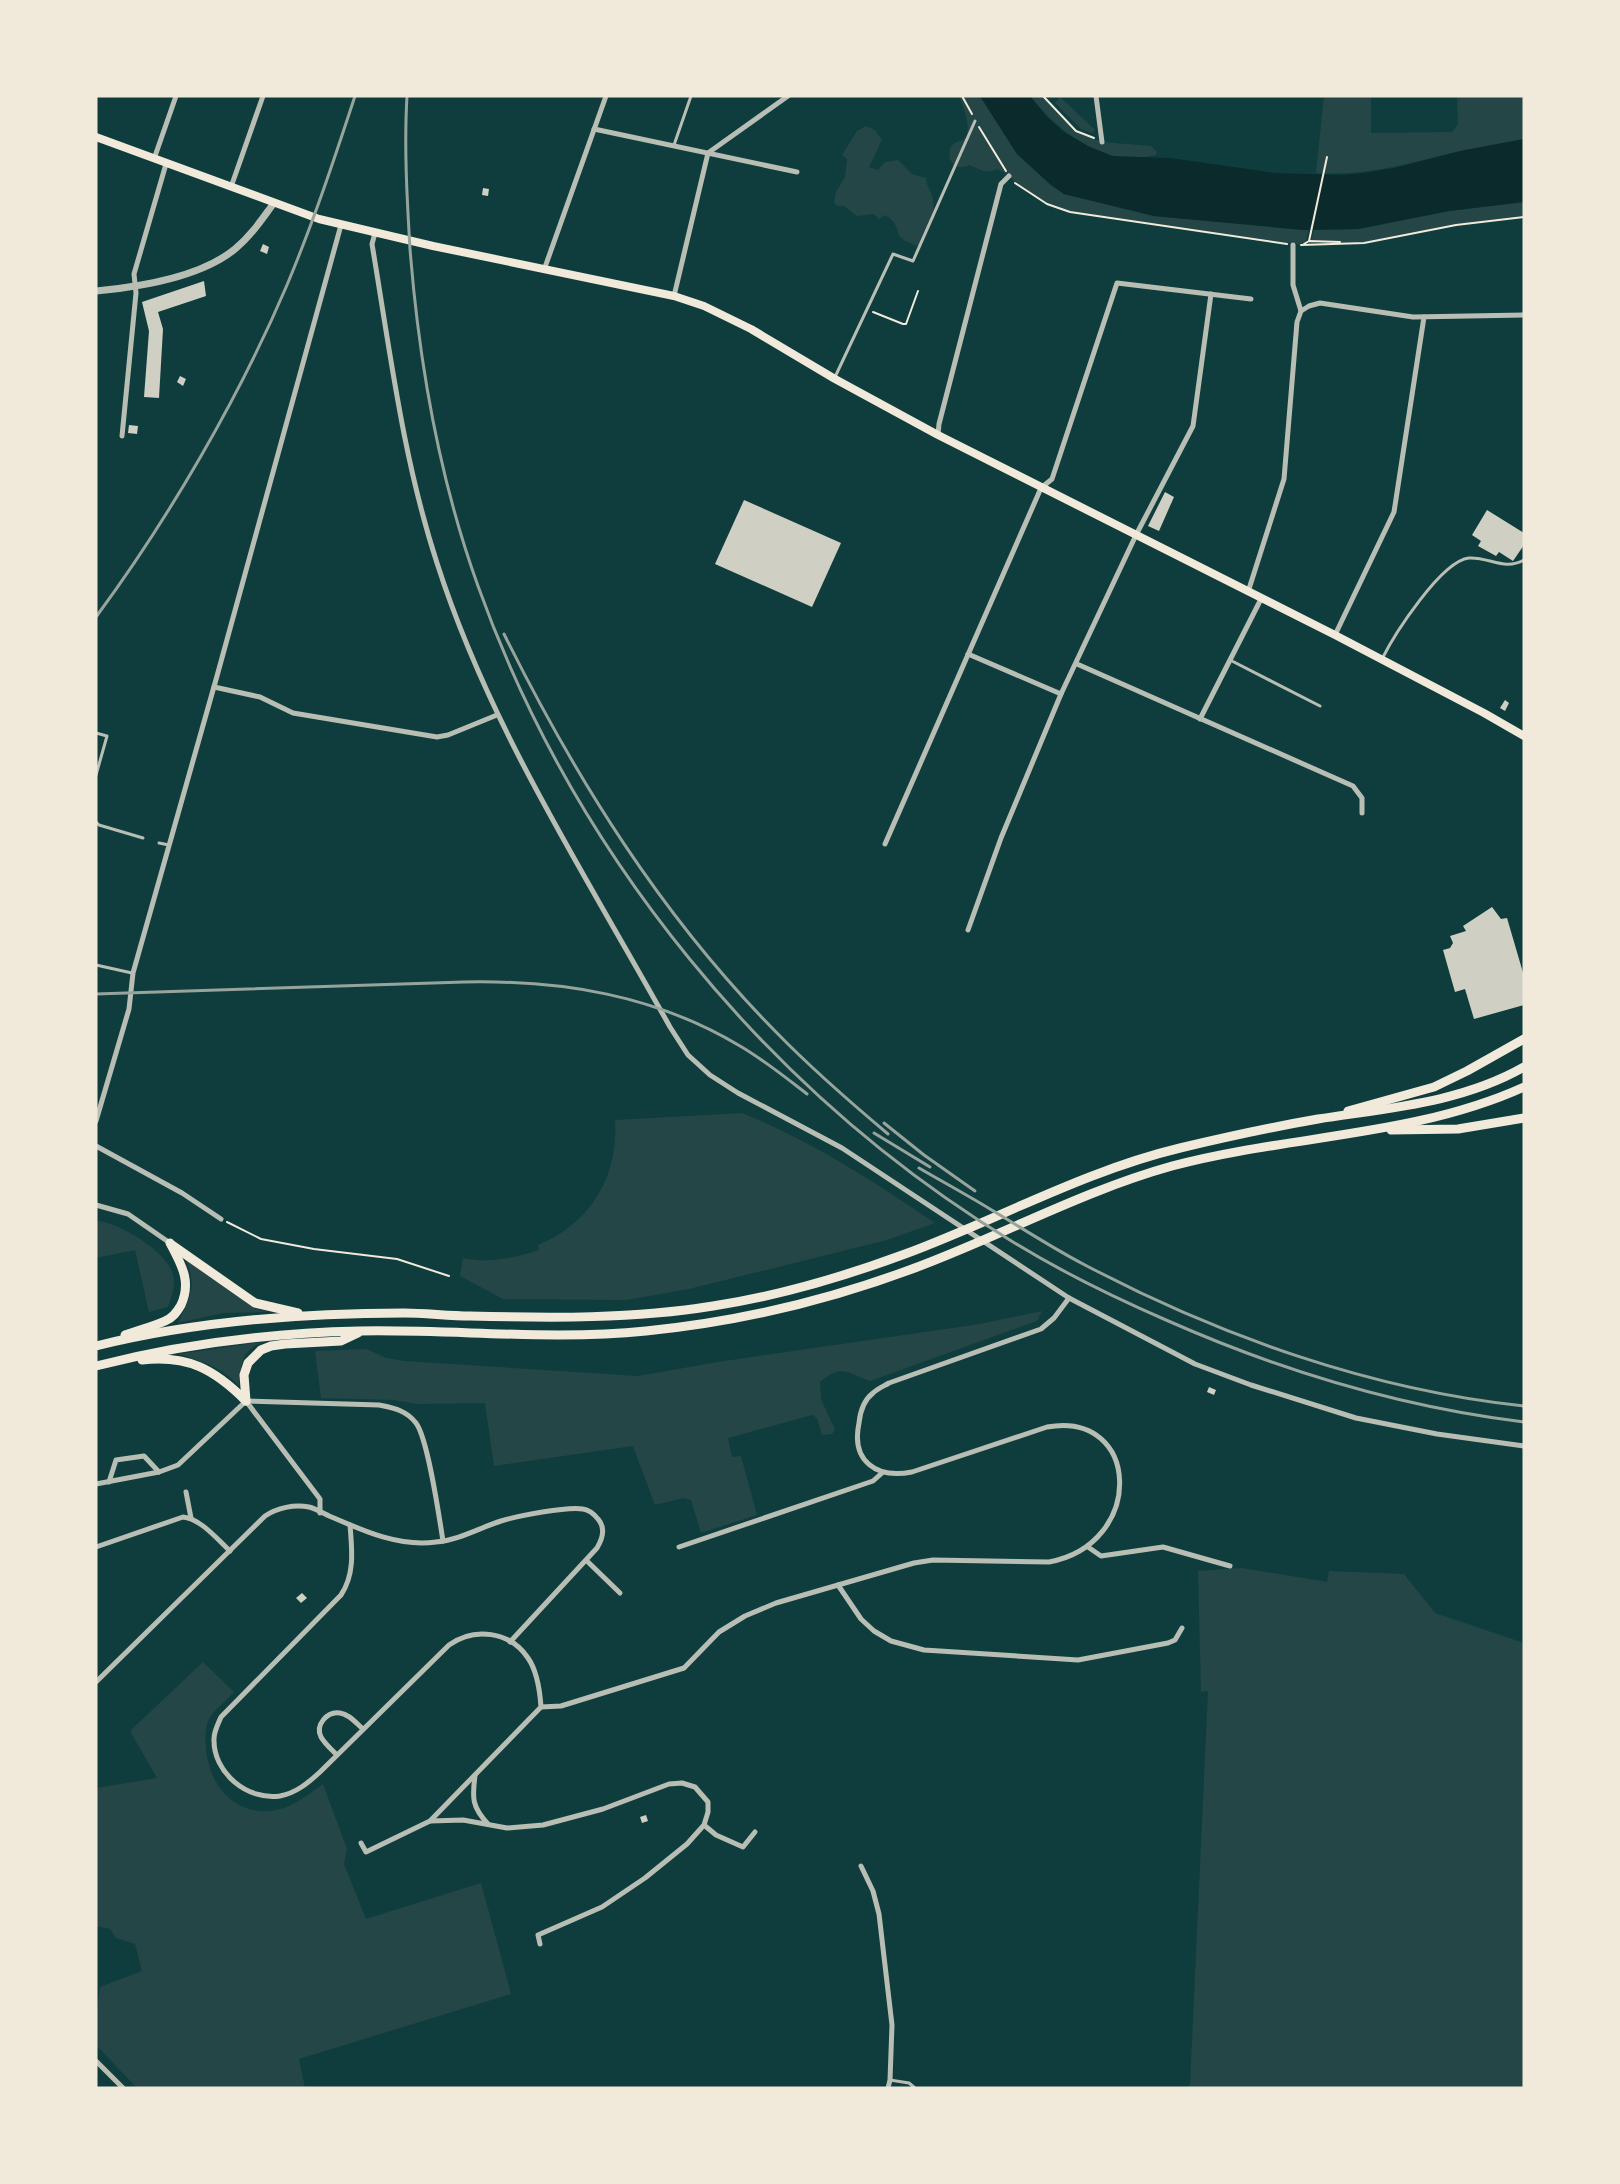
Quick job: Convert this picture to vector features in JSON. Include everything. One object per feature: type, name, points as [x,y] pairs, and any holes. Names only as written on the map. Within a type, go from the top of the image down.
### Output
[{"type":"highway","points":[[1319,1119],[1434,1087],[1524,1040]]},
{"type":"highway","points":[[97,1346],[222,1323],[306,1315],[406,1313],[575,1317],[679,1311],[769,1295],[835,1278],[907,1253],[1106,1170],[1166,1151],[1319,1119],[1369,1113],[1434,1101],[1502,1078],[1524,1067]]},
{"type":"highway","points":[[99,1365],[208,1342],[291,1334],[361,1331],[512,1336],[580,1335],[644,1331],[773,1311],[842,1293],[913,1269],[1112,1187],[1170,1167],[1259,1147],[1436,1117],[1477,1105],[1524,1087]]},
{"type":"highway","points":[[1365,1130],[1458,1129],[1524,1118]]},
{"type":"highway","points":[[170,1243],[255,1303],[306,1315]]},
{"type":"highway","points":[[97,1346],[166,1321],[176,1313],[187,1284],[184,1272],[170,1243]]},
{"type":"highway","points":[[246,1401],[244,1375],[248,1363],[261,1350],[285,1344],[341,1341],[361,1331]]},
{"type":"highway","points":[[99,1365],[163,1358],[182,1361],[201,1366],[224,1379],[246,1401]]},
{"type":"main road","points":[[96,137],[274,203],[341,225],[674,296],[704,306],[751,329],[834,379],[938,435],[1335,635],[1485,713],[1524,736]]},
{"type":"street","points":[[154,159],[176,96]]},
{"type":"street","points":[[231,187],[263,96]]},
{"type":"street","points":[[544,270],[606,96]]},
{"type":"street","points":[[674,296],[708,153],[788,96]]},
{"type":"street","points":[[1096,96],[1102,142]]},
{"type":"street","points":[[594,129],[797,172]]},
{"type":"street","points":[[122,436],[136,293],[134,274],[166,164]]},
{"type":"street","points":[[938,435],[1001,184],[1009,176]]},
{"type":"street","points":[[96,291],[175,277],[212,263],[226,256],[251,233],[274,203]]},
{"type":"street","points":[[96,1121],[129,1009],[133,973],[168,845],[214,687],[341,225]]},
{"type":"street","points":[[375,234],[372,244],[404,441],[436,563],[456,618],[497,715],[552,822],[670,1028],[688,1055],[710,1075],[738,1093],[842,1148],[1069,1298],[1195,1364],[1251,1385],[1356,1418],[1437,1434],[1524,1446]]},
{"type":"street","points":[[1248,592],[1284,479],[1297,322],[1301,311],[1293,285],[1293,245]]},
{"type":"street","points":[[885,844],[1041,488],[1052,479],[1117,283],[1251,299]]},
{"type":"street","points":[[968,930],[1001,838],[1061,694],[1136,535],[1193,426],[1211,294]]},
{"type":"street","points":[[1301,311],[1320,303],[1413,317],[1524,315]]},
{"type":"street","points":[[1335,635],[1394,512],[1424,317]]},
{"type":"street","points":[[1200,719],[1260,599]]},
{"type":"street","points":[[968,654],[1061,694]]},
{"type":"street","points":[[1077,664],[1353,786],[1362,798],[1362,813]]},
{"type":"street","points":[[214,687],[260,697],[293,713],[437,737],[448,735],[497,715]]},
{"type":"street","points":[[96,1146],[182,1193],[221,1219]]},
{"type":"street","points":[[96,1206],[128,1214],[170,1243]]},
{"type":"street","points":[[361,1844],[366,1852],[430,1821],[541,1707],[561,1707],[684,1668],[719,1632],[732,1623],[776,1603],[914,1563],[933,1560],[1049,1562],[1067,1558],[1088,1547],[1104,1530],[1116,1510],[1121,1485],[1118,1466],[1108,1446],[1080,1426],[1063,1424],[1047,1427],[895,1476],[882,1473],[867,1462],[860,1454],[857,1440],[861,1412],[871,1394],[889,1383],[1041,1329],[1054,1318],[1069,1298]]},
{"type":"street","points":[[246,1401],[320,1500],[320,1513]]},
{"type":"street","points":[[96,1484],[159,1472],[178,1465],[246,1401],[379,1405],[400,1409],[416,1423],[423,1439],[443,1541]]},
{"type":"street","points":[[109,1482],[116,1460],[144,1456],[159,1472]]},
{"type":"street","points":[[678,1547],[873,1480],[882,1473]]},
{"type":"street","points":[[186,1492],[191,1518]]},
{"type":"street","points":[[96,1682],[265,1516],[274,1510],[297,1507],[309,1507],[350,1525],[397,1541],[417,1543],[443,1541],[511,1518],[584,1509],[597,1517],[604,1530],[602,1539],[587,1561],[510,1642]]},
{"type":"street","points":[[96,1547],[183,1517],[191,1518],[230,1551]]},
{"type":"street","points":[[350,1525],[351,1573],[348,1586],[333,1606],[221,1717],[214,1736],[218,1756],[230,1778],[243,1789],[258,1796],[278,1796],[299,1789],[449,1645],[471,1634],[487,1634],[520,1648],[529,1659],[535,1673],[541,1707]]},
{"type":"street","points":[[1088,1547],[1101,1556],[1163,1547],[1230,1566]]},
{"type":"street","points":[[587,1561],[620,1593]]},
{"type":"street","points":[[838,1586],[861,1619],[874,1631],[891,1641],[924,1650],[1078,1660],[1168,1644],[1174,1640],[1182,1628]]},
{"type":"street","points":[[337,1755],[319,1731],[324,1719],[336,1712],[342,1713],[363,1730]]},
{"type":"street","points":[[475,1775],[472,1797],[478,1814],[488,1824]]},
{"type":"street","points":[[430,1821],[464,1820],[507,1828],[543,1826],[603,1809],[669,1784],[682,1783],[695,1787],[708,1802],[708,1812],[704,1825],[687,1844],[654,1871],[602,1907],[538,1935],[540,1944]]},
{"type":"street","points":[[704,1825],[716,1835],[743,1846],[755,1832]]},
{"type":"street","points":[[861,1866],[873,1891],[879,1914],[892,2025],[888,2088]]},
{"type":"street","points":[[96,2061],[123,2088]]},
{"type":"lane","points":[[674,145],[691,96]]},
{"type":"lane","points":[[834,379],[893,254],[913,261],[975,121]]},
{"type":"lane","points":[[1382,660],[1389,645],[1424,593],[1458,562],[1469,558],[1514,566],[1524,560]]},
{"type":"lane","points":[[1230,660],[1320,706]]},
{"type":"lane","points":[[96,733],[107,736],[96,775]]},
{"type":"lane","points":[[96,822],[99,825],[143,838]]},
{"type":"lane","points":[[159,843],[168,845]]},
{"type":"lane","points":[[96,965],[133,973]]},
{"type":"lane","points":[[890,2080],[909,2083],[915,2088]]},
{"type":"path","points":[[962,96],[1009,176],[1020,188],[1047,204],[1070,212],[1293,245],[1364,243],[1456,225],[1524,217]]},
{"type":"path","points":[[1043,96],[1076,131],[1102,142]]},
{"type":"path","points":[[1310,241],[1327,157]]},
{"type":"path","points":[[1302,245],[1310,241],[1364,243]]},
{"type":"path","points":[[867,309],[906,324],[918,291]]},
{"type":"path","points":[[221,1219],[261,1239],[314,1249],[397,1259],[449,1276]]},
{"type":"shaded area","points":[[959,96],[980,96],[1017,154],[1064,194],[1154,216],[1308,230],[1305,245],[1203,233],[1070,212],[1047,204],[997,169],[986,171],[969,165],[956,166],[950,159],[951,147],[965,138],[968,130],[966,115]]},
{"type":"shaded area","points":[[980,96],[1030,96],[1047,117],[1064,132],[1112,156],[1170,158],[1275,173],[1341,175],[1363,173],[1524,139],[1524,202],[1449,211],[1358,229],[1303,230],[1154,216],[1064,194],[1017,154]]},
{"type":"shaded area","points":[[1030,96],[1043,96],[1076,131],[1102,142],[1151,146],[1157,152],[1156,155],[1137,158],[1119,157],[1085,145],[1055,123]]},
{"type":"shaded area","points":[[1324,96],[1371,96],[1371,133],[1452,132],[1458,124],[1457,96],[1524,96],[1524,139],[1372,171],[1316,173]]},
{"type":"shaded area","points":[[1060,97],[1095,130],[1092,133],[1081,129],[1055,103]]},
{"type":"shaded area","points":[[866,126],[875,130],[882,140],[869,167],[878,170],[885,162],[898,160],[912,174],[926,178],[934,209],[920,247],[899,236],[895,224],[885,215],[879,219],[874,214],[857,216],[844,206],[837,206],[834,202],[836,192],[845,177],[847,159],[842,155],[857,131]]},
{"type":"shaded area","points":[[1524,202],[1524,217],[1456,225],[1364,243],[1310,245],[1314,230],[1358,229],[1449,211]]},
{"type":"shaded area","points":[[742,1113],[842,1163],[935,1223],[887,1240],[689,1289],[626,1300],[503,1299],[460,1276],[463,1258],[501,1259],[539,1250],[538,1245],[573,1224],[586,1211],[598,1196],[606,1179],[615,1141],[615,1120]]},
{"type":"shaded area","points":[[96,1221],[117,1226],[129,1232],[162,1257],[169,1266],[174,1279],[168,1307],[149,1312],[135,1250],[96,1258]]},
{"type":"shaded area","points":[[185,1259],[254,1308],[268,1312],[223,1313],[178,1323],[192,1284]]},
{"type":"shaded area","points":[[1042,1311],[1037,1321],[870,1381],[844,1371],[827,1376],[820,1382],[821,1399],[835,1430],[832,1434],[822,1435],[817,1418],[812,1415],[728,1438],[732,1457],[741,1456],[757,1515],[701,1533],[691,1500],[683,1498],[655,1505],[633,1446],[494,1466],[485,1403],[418,1404],[394,1400],[321,1398],[315,1351],[367,1349],[386,1358],[404,1361],[638,1376],[718,1362],[980,1324]]},
{"type":"shaded area","points":[[262,1342],[250,1350],[243,1360],[239,1386],[219,1370],[204,1362],[179,1354]]},
{"type":"shaded area","points":[[1242,1568],[1327,1582],[1329,1571],[1404,1574],[1435,1613],[1524,1643],[1524,2088],[1182,2088],[1190,2085],[1208,1691],[1201,1692],[1198,1571]]},
{"type":"shaded area","points":[[203,1662],[234,1692],[211,1716],[206,1733],[211,1772],[224,1793],[244,1807],[256,1811],[270,1811],[292,1805],[323,1784],[347,1849],[344,1864],[366,1919],[481,1883],[511,1994],[299,2059],[305,2088],[137,2088],[96,2045],[96,2017],[100,1987],[142,1971],[135,1944],[116,1938],[110,1929],[96,1926],[96,1788],[157,1778],[130,1731]]},
{"type":"building","points":[[483,188],[489,189],[488,196],[482,195]]},
{"type":"building","points":[[263,244],[269,247],[267,254],[260,251]]},
{"type":"building","points":[[204,281],[206,296],[158,312],[163,329],[159,398],[144,397],[149,331],[142,302]]},
{"type":"building","points":[[180,376],[186,379],[183,386],[177,382]]},
{"type":"building","points":[[129,425],[138,426],[137,434],[128,433]]},
{"type":"building","points":[[1165,492],[1174,497],[1159,531],[1148,526]]},
{"type":"building","points":[[744,500],[841,543],[812,607],[715,564]]},
{"type":"building","points":[[1487,510],[1524,533],[1524,545],[1513,561],[1499,552],[1496,556],[1478,546],[1481,541],[1472,535]]},
{"type":"building","points":[[1505,700],[1509,703],[1505,711],[1500,708]]},
{"type":"building","points":[[1492,907],[1501,919],[1507,918],[1524,976],[1524,1005],[1474,1019],[1465,989],[1455,992],[1443,950],[1450,948],[1453,943],[1450,936],[1466,931],[1463,926]]},
{"type":"building","points":[[1209,1387],[1216,1390],[1214,1395],[1207,1392]]},
{"type":"building","points":[[302,1593],[307,1598],[301,1603],[296,1598]]},
{"type":"building","points":[[646,1815],[648,1821],[642,1823],[640,1817]]},
{"type":"railway","points":[[96,617],[176,498],[247,371],[297,262],[355,96]]},
{"type":"railway","points":[[407,96],[408,211],[419,335],[433,420],[464,545],[478,586],[519,685],[568,781],[625,872],[690,959],[761,1040],[840,1114],[924,1182],[1050,1264],[1166,1320],[1296,1370],[1432,1407],[1524,1422]]},
{"type":"railway","points":[[504,634],[561,741],[624,844],[659,894],[735,988],[790,1046],[888,1134]]},
{"type":"railway","points":[[96,994],[464,982],[501,982],[572,988],[607,994],[675,1014],[740,1046],[807,1094]]},
{"type":"railway","points":[[884,1123],[975,1191]]},
{"type":"railway","points":[[874,1133],[930,1167]]},
{"type":"railway","points":[[919,1168],[1085,1265],[1136,1291],[1243,1337],[1353,1373],[1410,1387],[1524,1406]]}]
